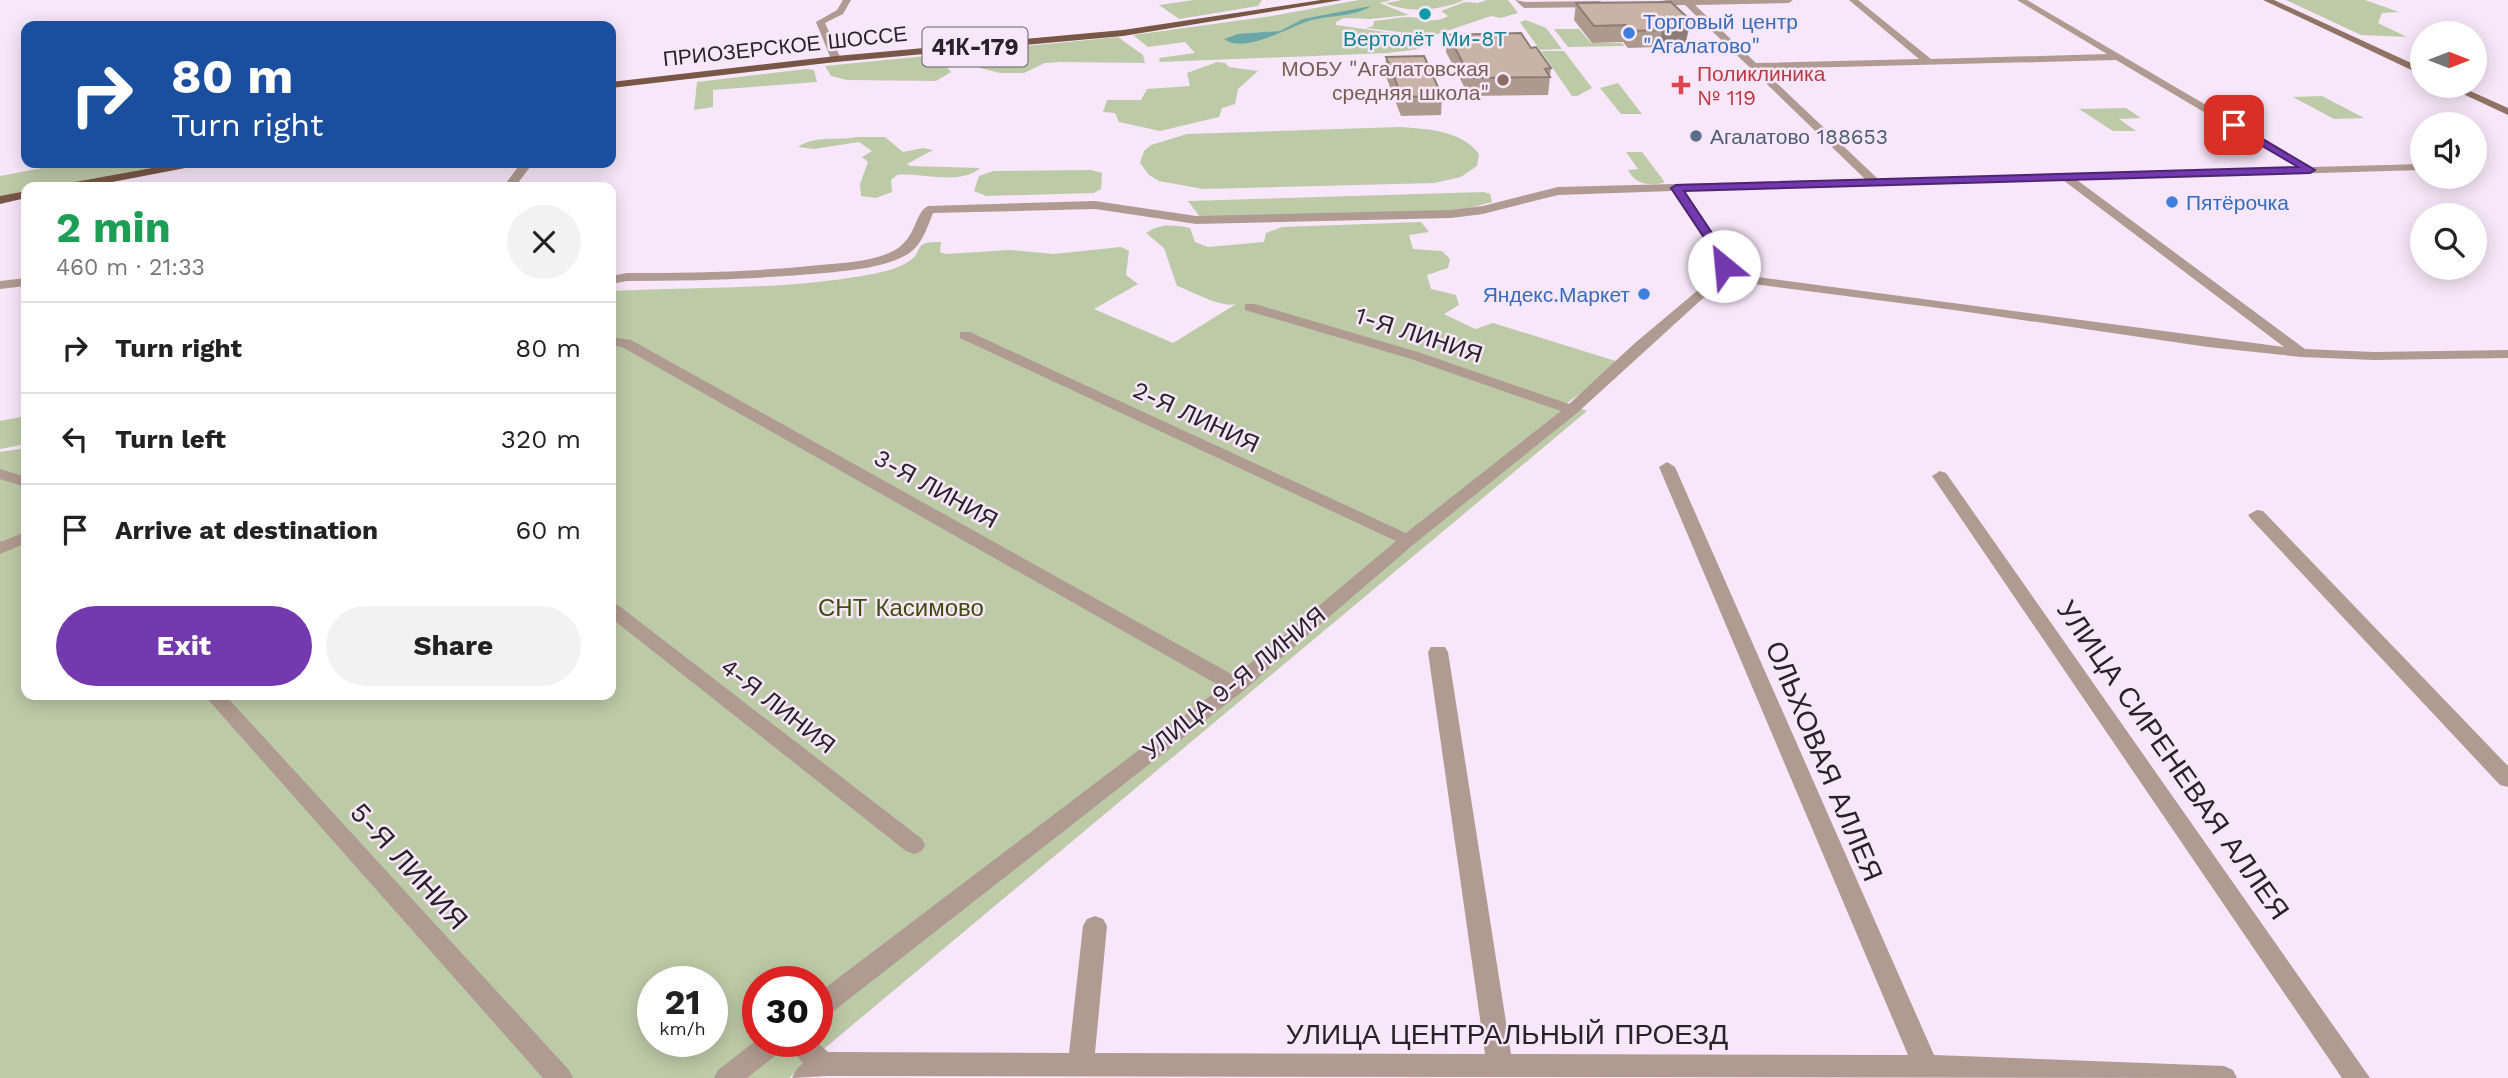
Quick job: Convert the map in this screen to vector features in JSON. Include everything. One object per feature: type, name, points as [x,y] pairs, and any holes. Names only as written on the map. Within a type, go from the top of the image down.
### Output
[{"type":"main road","name":"ПРИОЗЕРСКОЕ ШОССЕ","points":[[616,84],[836,58],[1111,34],[1241,17],[1338,0]]},
{"type":"main road","points":[[2267,0],[2410,66]]},
{"type":"main road","points":[[2477,98],[2508,112]]},
{"type":"main road","points":[[95,182],[170,168]]},
{"type":"main road","points":[[0,200],[21,196]]},
{"type":"street","points":[[836,58],[820,22],[840,12],[847,0]]},
{"type":"street","points":[[1519,0],[1524,5],[1606,4]]},
{"type":"street","points":[[1633,3],[1789,0]]},
{"type":"street","points":[[1853,0],[1929,61]]},
{"type":"street","points":[[2021,0],[2310,170]]},
{"type":"street","points":[[1687,2],[1876,183]]},
{"type":"street","points":[[1751,66],[2118,57]]},
{"type":"street","points":[[616,279],[627,276],[742,276],[852,265],[886,258],[905,250],[916,239],[928,210],[1095,205],[1196,220],[1451,214],[1483,210],[1558,191],[2410,167]]},
{"type":"street","points":[[2067,178],[2301,353]]},
{"type":"street","points":[[1676,188],[1720,254],[1724,266],[1720,276],[1954,306],[2208,344],[2301,353],[2374,356],[2508,354]]},
{"type":"street","name":"УЛИЦА 9-Я ЛИНИЯ","points":[[833,997],[1236,686],[1408,540],[1572,410],[1720,276]]},
{"type":"street","points":[[0,285],[21,283]]},
{"type":"street","name":"1-Я ЛИНИЯ","points":[[1250,307],[1413,355],[1572,410]]},
{"type":"street","name":"2-Я ЛИНИЯ","points":[[965,335],[1408,540]]},
{"type":"street","name":"3-Я ЛИНИЯ","points":[[616,342],[626,343],[1236,686]]},
{"type":"street","name":"ОЛЬХОВАЯ АЛЛЕЯ","points":[[1667,467],[1928,1072]]},
{"type":"street","points":[[0,474],[21,480]]},
{"type":"street","name":"УЛИЦА СИРЕНЕВАЯ АЛЛЕЯ","points":[[1940,476],[2357,1078]]},
{"type":"street","points":[[2258,515],[2508,779]]},
{"type":"street","points":[[0,549],[21,539]]},
{"type":"street","name":"4-Я ЛИНИЯ","points":[[616,613],[914,845]]},
{"type":"street","points":[[1438,652],[1501,1072]]},
{"type":"street","name":"5-Я ЛИНИЯ","points":[[219,700],[560,1078]]},
{"type":"street","points":[[1079,1071],[1095,926]]},
{"type":"street","points":[[727,1078],[754,1057]]},
{"type":"street","name":"УЛИЦА ЦЕНТРАЛЬНЫЙ ПРОЕЗД","points":[[814,1071],[1928,1072],[2224,1078]]},
{"type":"green space","points":[[1194,0],[1262,0],[1258,6],[1179,19],[1159,5]]},
{"type":"green space","points":[[1359,0],[1391,0],[1380,3],[1409,15],[1370,19],[1344,18],[1336,22],[1336,25],[1427,38],[1432,41],[1420,48],[1410,47],[1420,49],[1388,53],[1160,62],[1159,58],[1195,53],[1185,42],[1148,47],[1133,35],[1272,16]]},
{"type":"green space","points":[[1402,0],[1463,1],[1424,10],[1405,9],[1386,3]]},
{"type":"green space","points":[[1508,0],[1518,13],[1501,18],[1491,16],[1432,36],[1366,28],[1373,26],[1374,21],[1401,17],[1443,19],[1448,16],[1441,11],[1465,2],[1478,3]]},
{"type":"green space","points":[[2286,0],[2365,0],[2399,12],[2382,13],[2378,23],[2407,37],[2361,35]]},
{"type":"green space","points":[[1526,20],[1546,28],[1562,49],[1540,50],[1520,22]]},
{"type":"green space","points":[[1554,29],[1579,29],[1591,43],[1622,43],[1624,46],[1568,47]]},
{"type":"green space","points":[[1118,37],[1143,55],[1145,63],[1045,63],[1024,73],[1000,73],[980,68],[979,62],[944,63],[951,72],[936,81],[847,80],[831,76],[825,66]]},
{"type":"green space","points":[[1541,51],[1564,51],[1592,88],[1572,96]]},
{"type":"green space","points":[[1217,62],[1225,63],[1229,67],[1258,71],[1238,89],[1235,104],[1222,108],[1219,117],[1160,131],[1119,122],[1115,113],[1103,112],[1107,100],[1141,100],[1147,89],[1190,86],[1187,73]]},
{"type":"green space","points":[[814,70],[817,82],[713,90],[713,107],[694,110],[697,82]]},
{"type":"green space","points":[[1618,83],[1642,114],[1621,114],[1600,88]]},
{"type":"green space","points":[[2322,96],[2364,118],[2334,119],[2293,97]]},
{"type":"green space","points":[[2126,108],[2141,118],[2119,119],[2136,131],[2113,131],[2079,109]]},
{"type":"green space","points":[[1400,127],[1443,132],[1463,140],[1479,154],[1477,166],[1461,177],[1434,183],[1203,189],[1159,181],[1149,175],[1140,163],[1144,151],[1151,145],[1187,134]]},
{"type":"green space","points":[[885,137],[903,152],[923,148],[933,150],[907,164],[910,166],[980,168],[972,173],[951,177],[897,175],[891,180],[892,192],[876,198],[861,196],[860,184],[868,162],[862,157],[872,151],[859,142],[814,149],[798,147],[812,141]]},
{"type":"green space","points":[[1626,152],[1642,152],[1663,183],[1647,184],[1634,178],[1628,170],[1638,169]]},
{"type":"green space","points":[[42,168],[151,168],[75,182],[21,182],[21,192],[0,196],[0,176]]},
{"type":"green space","points":[[1091,170],[1102,173],[1101,189],[1094,193],[986,196],[974,191],[979,176],[993,171]]},
{"type":"green space","points":[[1484,192],[1490,194],[1492,202],[1459,211],[1200,217],[1188,201]]},
{"type":"green space","name":"СНТ Касимово","points":[[1421,222],[1429,232],[1409,235],[1413,249],[1442,251],[1450,259],[1448,268],[1427,275],[1431,289],[1456,295],[1459,305],[1444,314],[1475,329],[1493,323],[1622,363],[1567,403],[1587,411],[833,1041],[833,966],[742,966],[742,1057],[814,1057],[789,1078],[0,1078],[0,452],[21,449],[21,700],[616,700],[616,291],[768,286],[862,276],[903,265],[914,258],[922,245],[931,242],[941,242],[940,252],[946,254],[1010,250],[1054,254],[1121,247],[1129,251],[1126,275],[1138,284],[1094,309],[1173,343],[1236,304],[1215,302],[1177,286],[1164,248],[1146,233],[1157,228],[1178,226],[1190,228],[1195,242],[1208,247],[1264,242],[1266,233],[1282,227]]},
{"type":"green space","points":[[21,417],[21,445],[0,449],[0,421]]},
{"type":"shaded area","points":[[1371,6],[1350,14],[1312,20],[1255,42],[1233,43],[1224,39],[1238,34],[1280,31],[1303,19]]},
{"type":"building","points":[[1671,2],[1691,21],[1681,21],[1688,29],[1631,31],[1626,25],[1594,26],[1576,3]]},
{"type":"building","points":[[1521,33],[1531,48],[1536,47],[1551,68],[1545,69],[1550,77],[1471,78],[1448,35]]},
{"type":"building","points":[[1424,56],[1442,96],[1402,97],[1386,57]]},
{"type":"place","name":"Вертолёт Ми-8Т","points":[[1425,14]]},
{"type":"place","name":"Торговый центр \"Агалатово\"","points":[[1629,33]]},
{"type":"place","name":"МОБУ \"Агалатовская средняя школа\"","points":[[1503,80]]},
{"type":"place","name":"Поликлиника № 119","points":[[1681,85]]},
{"type":"place","name":"Агалатово 188653","points":[[1696,136]]},
{"type":"place","name":"Пятёрочка","points":[[2172,202]]},
{"type":"place","name":"Яндекс.Маркет","points":[[1644,294]]},
{"type":"route","points":[[1724,266],[1720,254],[1676,188],[2310,170],[2234,125]]}]
